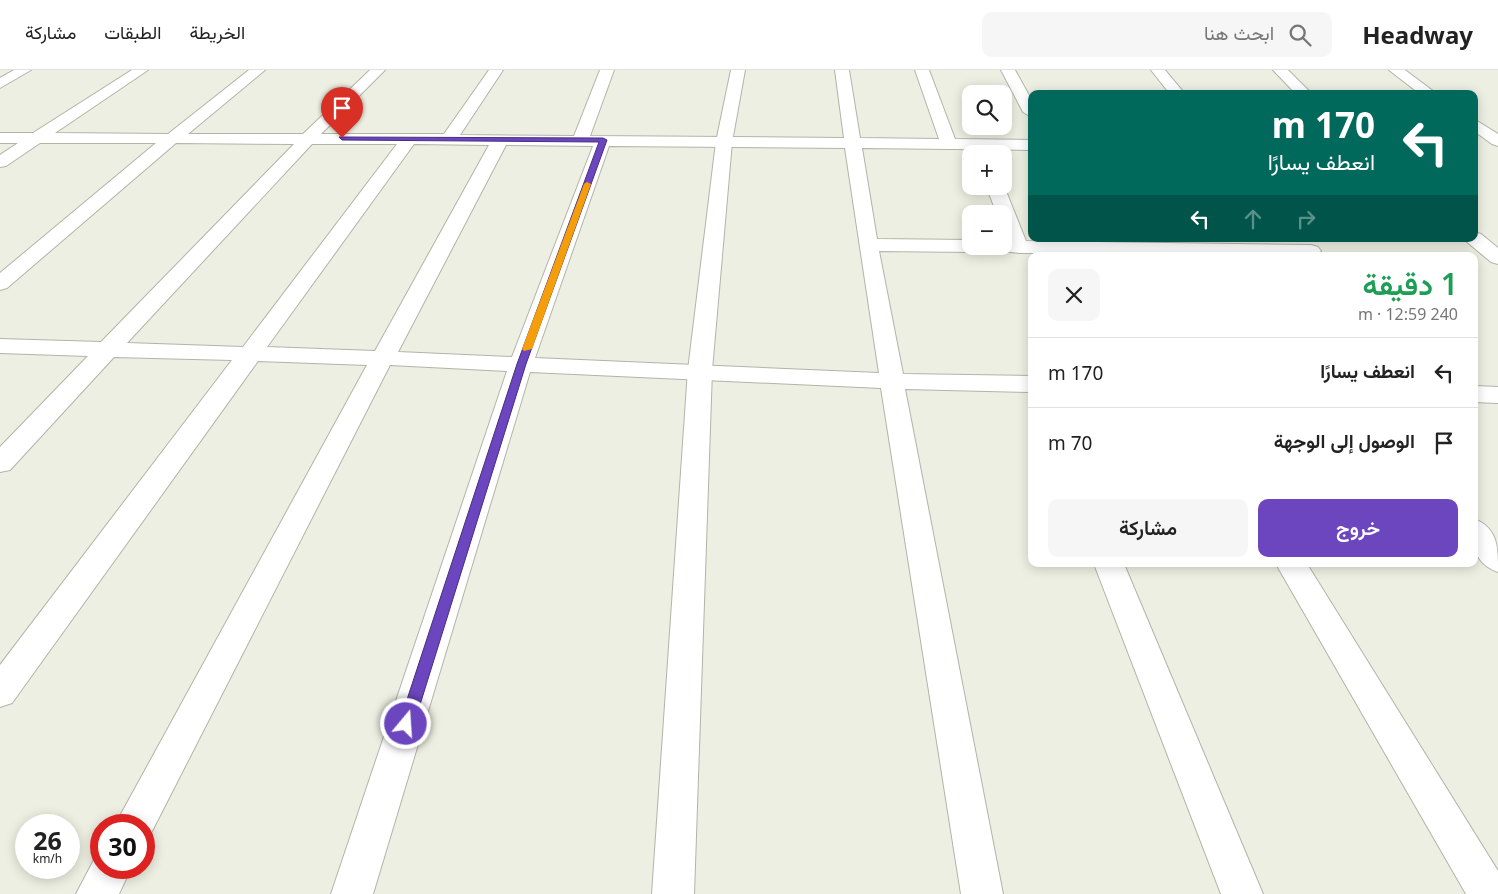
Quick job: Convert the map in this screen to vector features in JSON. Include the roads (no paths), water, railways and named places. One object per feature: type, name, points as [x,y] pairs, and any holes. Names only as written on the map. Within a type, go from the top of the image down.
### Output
[{"type":"street","points":[[0,84],[24,70]]},
{"type":"street","points":[[0,162],[141,70]]},
{"type":"street","points":[[0,284],[171,139],[258,70]]},
{"type":"street","points":[[0,463],[110,350],[308,138],[378,70]]},
{"type":"street","points":[[449,139],[496,70]]},
{"type":"street","points":[[352,894],[592,140],[607,70]]},
{"type":"street","points":[[673,894],[700,370],[724,142],[738,70]]},
{"type":"street","points":[[842,70],[851,142],[868,245],[982,894]]},
{"type":"street","points":[[922,70],[949,144]]},
{"type":"street","points":[[1008,70],[1028,107]]},
{"type":"street","points":[[1158,70],[1175,90]]},
{"type":"street","points":[[1280,70],[1301,90]]},
{"type":"street","points":[[1396,70],[1424,90]]},
{"type":"street","points":[[1478,127],[1498,141]]},
{"type":"street","points":[[0,138],[851,142],[949,144],[962,146]]},
{"type":"street","points":[[0,692],[409,139]]},
{"type":"street","points":[[140,814],[267,578],[381,358],[500,140]]},
{"type":"street","points":[[1012,147],[1028,146]]},
{"type":"street","points":[[998,195],[1019,246]]},
{"type":"street","points":[[1478,241],[1498,258]]},
{"type":"street","points":[[1012,246],[1105,243],[1309,249]]},
{"type":"street","points":[[868,245],[962,246]]},
{"type":"street","points":[[0,346],[700,370],[892,381],[1028,384]]},
{"type":"street","points":[[1478,394],[1498,395]]},
{"type":"street","points":[[1478,535],[1498,560]]},
{"type":"street","points":[[1110,567],[1242,894]]},
{"type":"street","points":[[1293,567],[1489,894]]},
{"type":"street","points":[[97,894],[105,879]]}]
